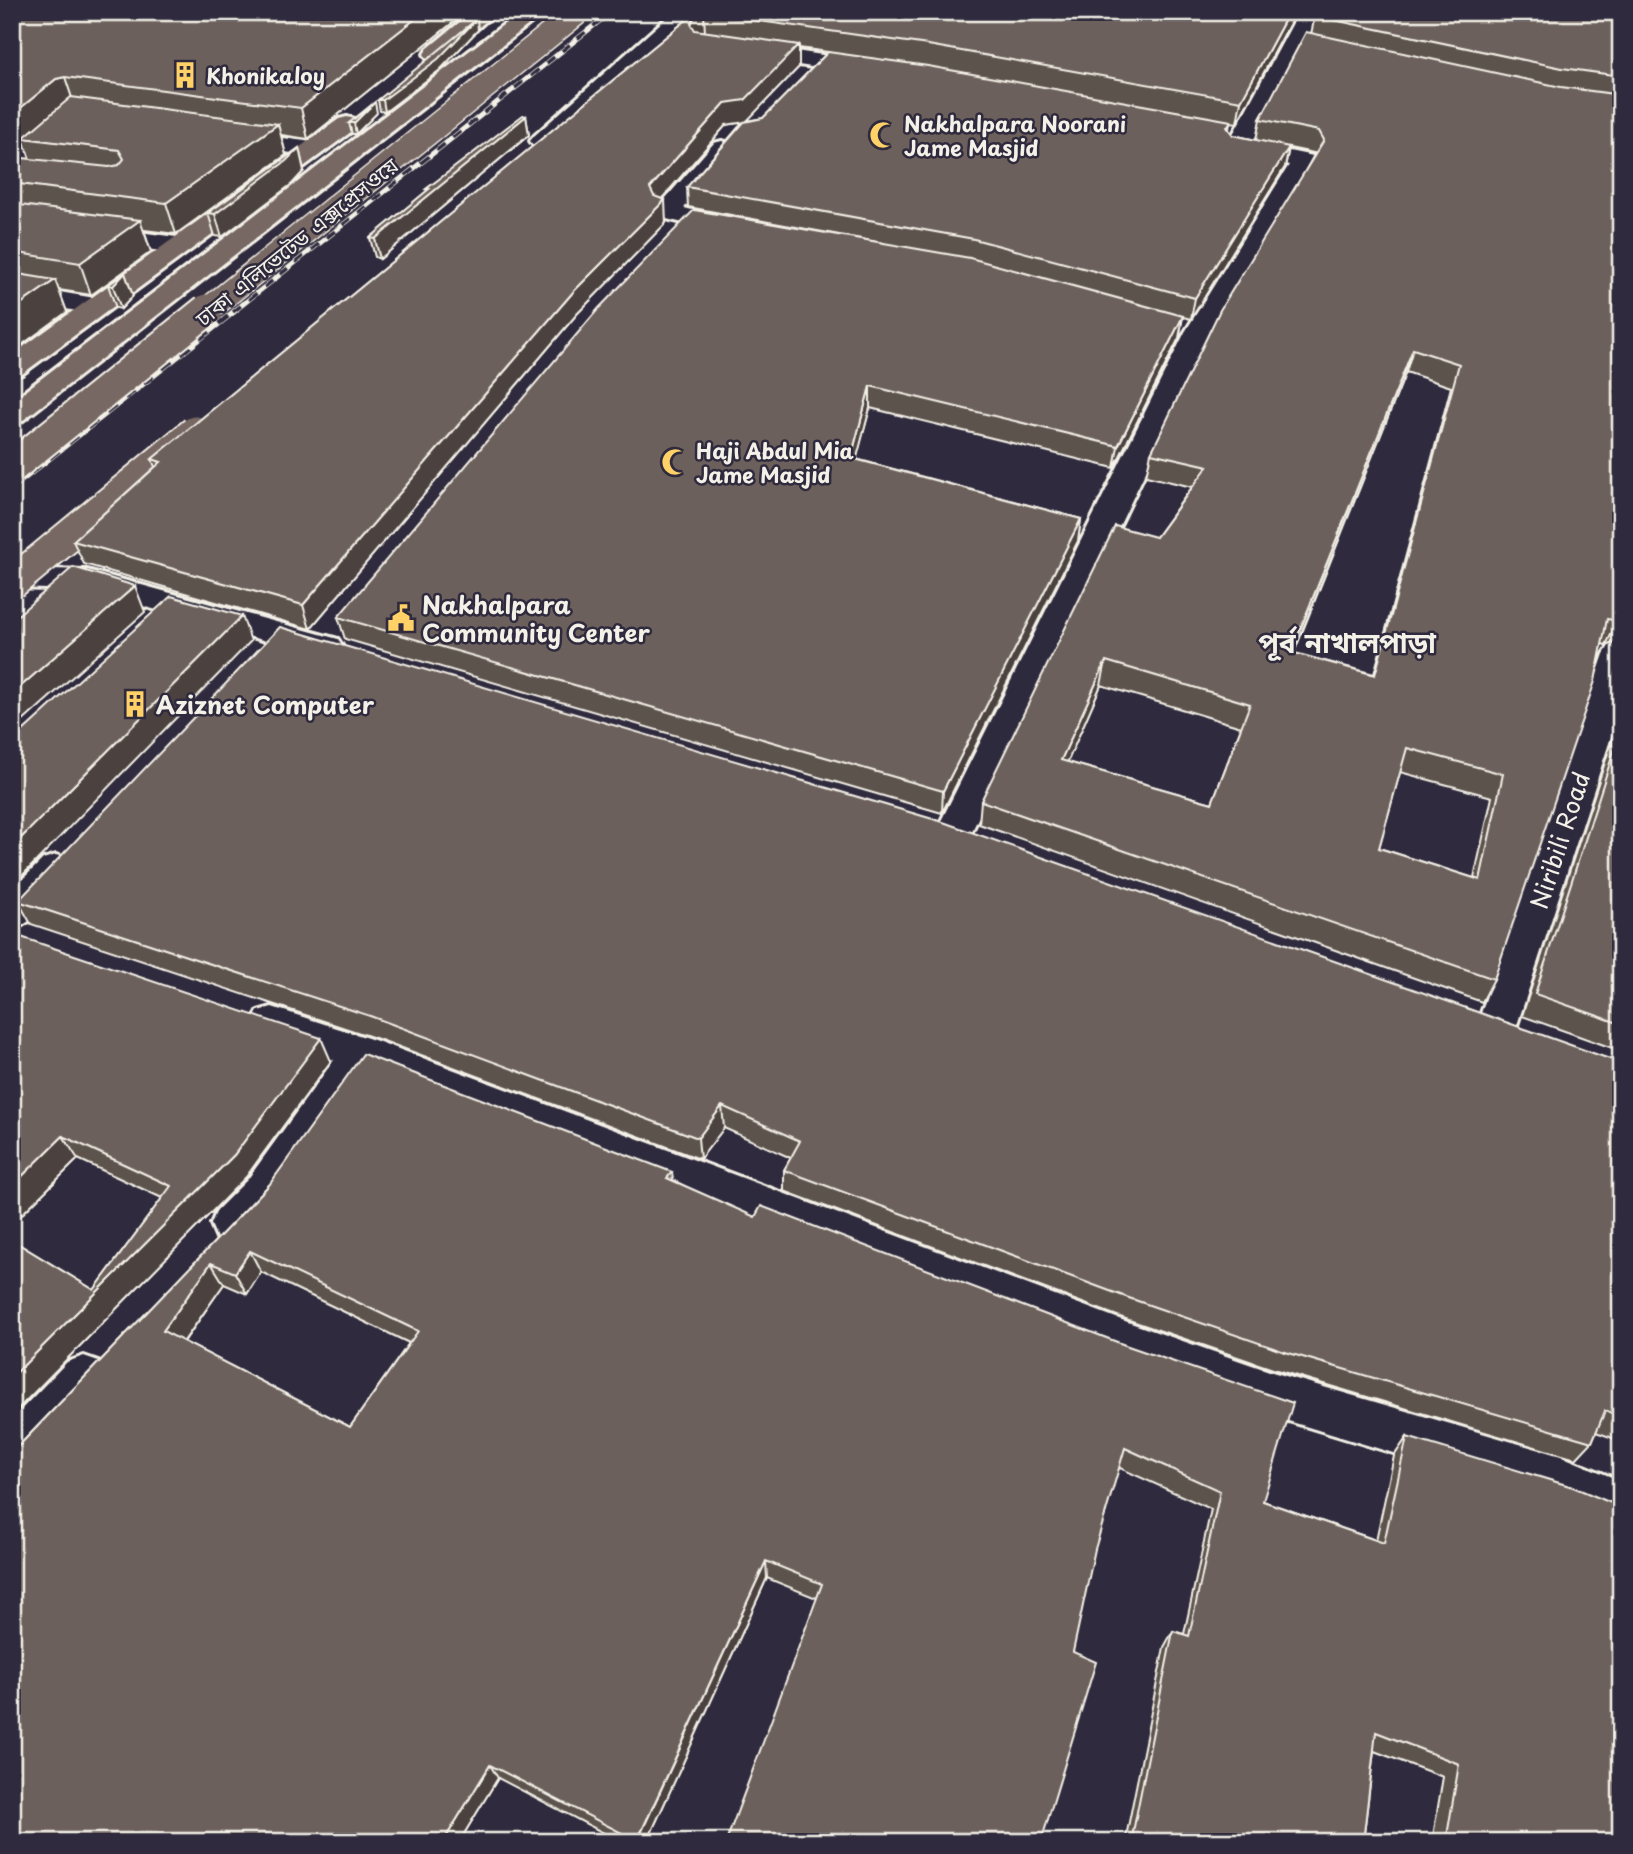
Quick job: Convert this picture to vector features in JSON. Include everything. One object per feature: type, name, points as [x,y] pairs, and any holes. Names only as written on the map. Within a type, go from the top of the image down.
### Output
[{"type":"highway","points":[[419,67],[485,12]]},
{"type":"highway","name":"ঢাকা এলিভেটেড এক্সপ্রেসওয়ে","points":[[12,415],[536,12]]},
{"type":"highway","name":"ঢাকা এলিভেটেড এক্সপ্রেসওয়ে","points":[[12,467],[578,12]]},
{"type":"highway","points":[[526,156],[700,12]]},
{"type":"highway","points":[[12,368],[366,109]]},
{"type":"highway","points":[[12,583],[216,414]]},
{"type":"street","points":[[12,421],[148,314],[445,89],[536,12]]},
{"type":"street","points":[[526,156],[686,12]]},
{"type":"street","points":[[953,833],[1185,328],[1304,161],[1238,148],[1231,132],[1306,46],[1310,12]]},
{"type":"street","points":[[731,48],[887,71]]},
{"type":"street","points":[[801,82],[820,63]]},
{"type":"street","points":[[745,131],[736,132],[667,212],[679,228],[756,231]]},
{"type":"street","points":[[209,135],[305,148]]},
{"type":"street","points":[[12,223],[176,245]]},
{"type":"street","points":[[12,292],[89,305]]},
{"type":"street","points":[[12,578],[88,580],[164,616],[280,635],[327,634],[358,656]]},
{"type":"street","points":[[251,665],[280,635]]},
{"type":"street","name":"Niribili Road","points":[[1534,1039],[1484,1021],[1621,654]]},
{"type":"street","points":[[12,915],[79,845]]},
{"type":"street","points":[[233,1010],[363,1054],[1119,1340],[1272,1394],[1561,1480],[1621,1506]]},
{"type":"street","points":[[205,1253],[263,1192],[363,1054]]},
{"type":"street","points":[[12,1453],[109,1353]]},
{"type":"building","points":[[12,12],[424,12],[301,108],[65,77],[56,79],[12,115]]},
{"type":"building","points":[[696,12],[1289,12],[1241,101],[928,45],[704,13],[695,15],[691,24],[695,30],[799,45],[745,100],[725,103],[650,188],[654,196],[665,200],[574,291],[303,605],[73,541],[161,462],[152,459]]},
{"type":"building","points":[[1317,12],[1621,12],[1621,76],[1562,68],[1315,16]]},
{"type":"building","points":[[477,19],[438,59],[383,100],[378,100]]},
{"type":"building","points":[[1306,32],[1561,87],[1621,95],[1621,621],[1607,619],[1595,681],[1494,979],[981,801],[1115,526],[1156,537],[1208,466],[1151,453],[1220,310],[1324,140],[1319,131],[1260,119]],"holes":[[[1413,349],[1459,364],[1375,675],[1291,652]],[[1106,661],[1250,704],[1212,803],[1061,760]],[[1407,748],[1503,774],[1480,880],[1379,848]]]},
{"type":"building","points":[[828,52],[928,66],[1231,121],[1227,127],[1233,135],[1289,147],[1195,298],[974,239],[687,187],[744,122],[763,118]]},
{"type":"building","points":[[71,97],[278,124],[166,203],[12,183],[12,157],[109,167],[119,165],[124,159],[119,150],[23,138]]},
{"type":"building","points":[[375,102],[354,123],[349,123]]},
{"type":"building","points":[[523,115],[526,116],[375,239],[370,238],[429,189],[426,189]]},
{"type":"building","points":[[299,148],[286,161],[215,214],[208,213]]},
{"type":"building","points":[[12,204],[140,220],[80,263],[12,252]]},
{"type":"building","points":[[694,210],[970,258],[1183,316],[1118,446],[870,386],[851,458],[1081,519],[943,791],[338,617],[599,308]]},
{"type":"building","points":[[12,273],[55,280],[12,310]]},
{"type":"building","points":[[125,273],[113,286],[108,285]]},
{"type":"building","points":[[73,567],[135,586],[12,694],[12,620]]},
{"type":"building","points":[[171,596],[242,616],[12,847],[12,741]]},
{"type":"building","points":[[280,627],[943,822],[1621,1063],[1621,1179],[1612,1214],[1621,1218],[1621,1417],[1605,1411],[1592,1442],[1282,1351],[1126,1297],[784,1170],[800,1141],[722,1106],[698,1138],[370,1016],[18,901]]},
{"type":"building","points":[[1621,729],[1621,1024],[1535,994]]},
{"type":"building","points":[[12,934],[321,1038],[234,1155],[12,1377],[12,1240],[94,1290],[171,1186],[63,1136],[12,1186]]},
{"type":"building","points":[[363,1054],[672,1172],[667,1178],[755,1217],[761,1206],[1125,1345],[1293,1403],[1263,1501],[1384,1543],[1407,1437],[1573,1487],[1621,1507],[1621,1842],[1446,1842],[1459,1764],[1376,1732],[1363,1842],[1131,1842],[1173,1631],[1189,1636],[1220,1491],[1125,1448],[1095,1549],[1073,1652],[1096,1662],[1041,1842],[726,1842],[822,1584],[766,1561],[637,1841],[490,1765],[443,1842],[12,1842],[12,1453],[269,1185]],"holes":[[[250,1251],[418,1331],[350,1427],[163,1331],[211,1263],[235,1273]]]},
{"type":"tram line","points":[[12,460],[579,12]]},
{"type":"railway","points":[[233,312],[611,12]]},
{"type":"railway","points":[[12,488],[236,310]]},
{"type":"place","name":"Khonikaloy","points":[[185,75]]},
{"type":"place","name":"Nakhalpara Noorani Jame Masjid","points":[[883,135]]},
{"type":"place","name":"Haji Abdul Mia Jame Masjid","points":[[675,462]]},
{"type":"place","name":"Nakhalpara Community Center","points":[[401,618]]},
{"type":"place","name":"Aziznet Computer","points":[[135,704]]},
{"type":"district","name":"পূর্ব নাখালপাড়া","points":[[1347,641]]}]
